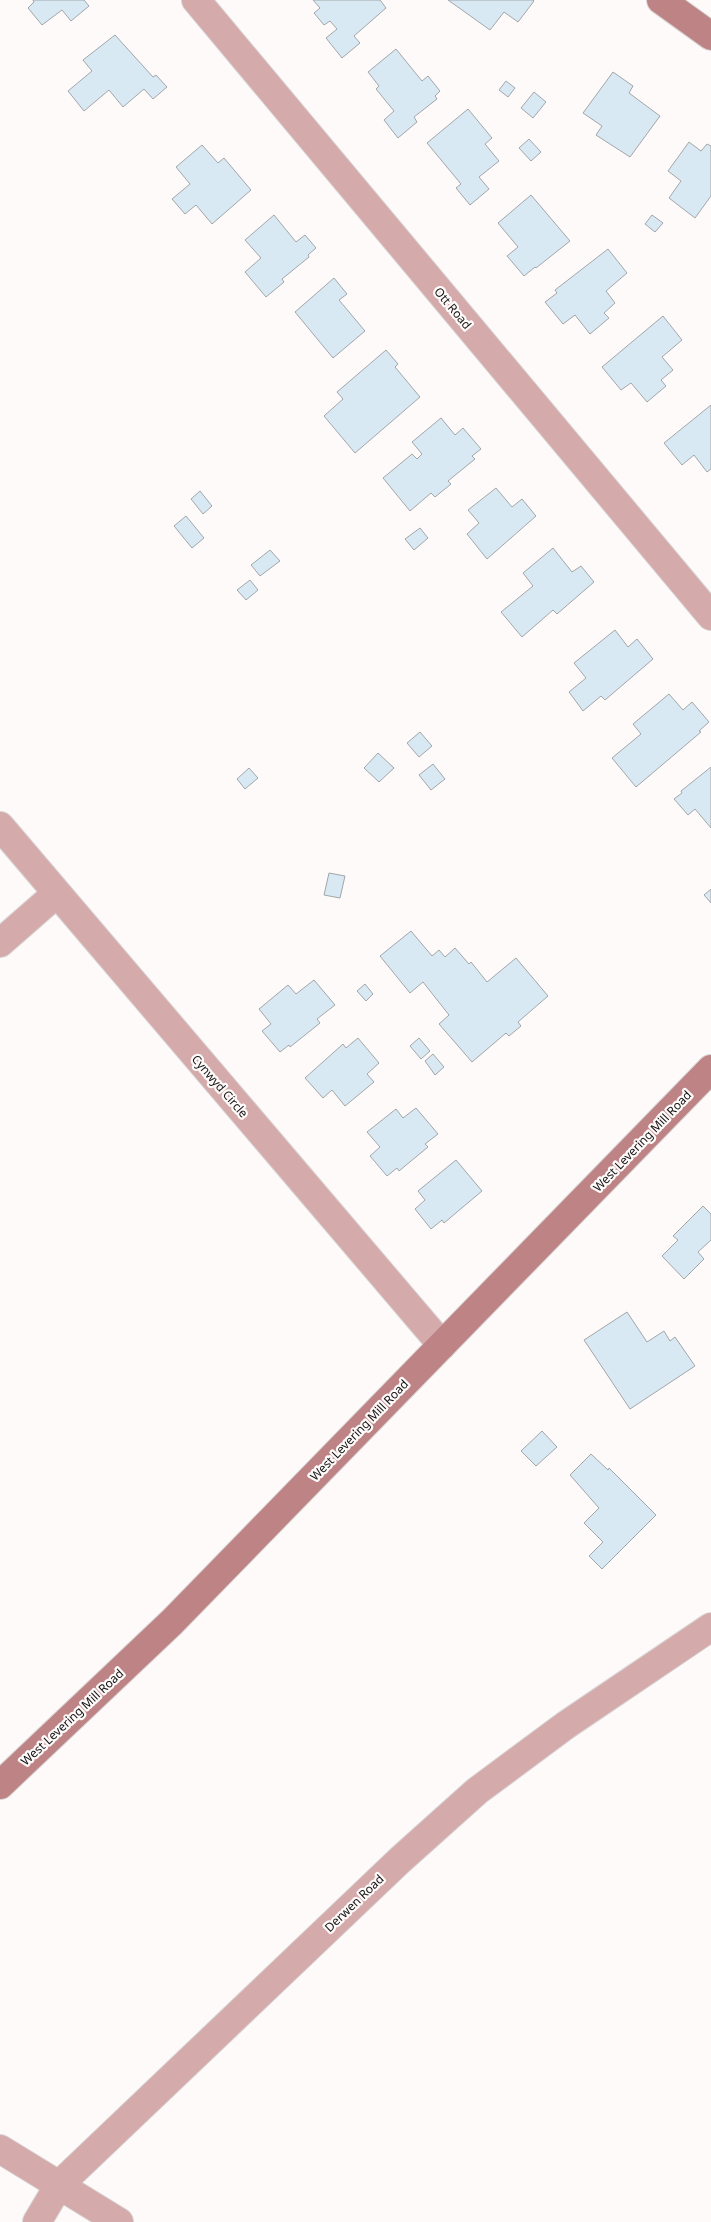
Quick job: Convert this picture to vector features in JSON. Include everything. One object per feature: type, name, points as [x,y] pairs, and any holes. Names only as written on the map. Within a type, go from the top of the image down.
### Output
[{"type":"street","name":"Ott Road","points":[[196,0],[711,616]]},
{"type":"street","points":[[661,0],[711,36]]},
{"type":"street","name":"Cynwyd Circle","points":[[0,826],[442,1345]]},
{"type":"street","points":[[0,943],[56,894]]},
{"type":"street","name":"West Levering Mill Road","points":[[0,1785],[172,1622],[711,1069]]},
{"type":"street","name":"Derwen Road","points":[[37,2222],[59,2186],[392,1867],[477,1791],[566,1725],[711,1627]]},
{"type":"street","points":[[0,2149],[119,2222]]},
{"type":"building","points":[[33,0],[84,0],[89,6],[71,21],[62,10],[42,25],[28,8],[34,2]]},
{"type":"building","points":[[313,0],[380,0],[386,8],[354,36],[360,43],[342,58],[326,38],[337,29],[330,21],[324,25],[314,13],[320,8]]},
{"type":"building","points":[[448,0],[534,1],[518,22],[504,12],[490,30]]},
{"type":"building","points":[[115,35],[153,77],[156,75],[167,87],[153,99],[144,89],[123,107],[109,90],[84,111],[68,91],[92,71],[83,60]]},
{"type":"building","points":[[396,49],[422,81],[428,76],[440,91],[435,96],[437,99],[414,117],[417,122],[398,138],[384,120],[394,111],[376,89],[379,86],[368,72]]},
{"type":"building","points":[[613,72],[633,86],[629,93],[660,116],[630,157],[596,135],[602,126],[583,113]]},
{"type":"building","points":[[506,81],[515,88],[508,97],[499,90]]},
{"type":"building","points":[[534,92],[546,102],[533,118],[521,108]]},
{"type":"building","points":[[468,109],[492,138],[485,144],[499,161],[479,177],[489,189],[470,205],[456,188],[461,184],[427,143]]},
{"type":"building","points":[[529,139],[541,152],[531,161],[519,148]]},
{"type":"building","points":[[689,142],[701,151],[707,144],[711,146],[711,196],[695,218],[669,198],[681,181],[668,171]]},
{"type":"building","points":[[202,145],[218,163],[224,158],[251,190],[212,224],[196,205],[185,214],[172,199],[190,184],[176,167]]},
{"type":"building","points":[[531,195],[570,241],[524,276],[507,256],[518,247],[498,223]]},
{"type":"building","points":[[274,215],[296,242],[305,235],[316,248],[308,255],[309,257],[282,279],[284,282],[266,297],[245,272],[261,258],[245,240]]},
{"type":"building","points":[[652,215],[663,223],[655,232],[645,224]]},
{"type":"building","points":[[608,249],[627,273],[606,291],[615,303],[604,313],[609,318],[590,334],[575,315],[563,324],[545,302],[557,293],[555,290]]},
{"type":"building","points":[[334,278],[347,294],[339,300],[365,331],[333,358],[295,312]]},
{"type":"building","points":[[663,316],[682,340],[662,357],[673,370],[661,380],[666,386],[647,402],[631,383],[621,390],[602,367]]},
{"type":"building","points":[[386,350],[398,364],[395,367],[420,397],[355,453],[324,416],[343,399],[337,392]]},
{"type":"building","points":[[711,405],[711,469],[707,472],[694,455],[682,465],[664,443]]},
{"type":"building","points":[[441,418],[455,435],[463,428],[481,449],[472,456],[475,459],[448,481],[451,484],[435,497],[431,493],[410,511],[383,478],[412,454],[417,459],[422,454],[412,442]]},
{"type":"building","points":[[496,488],[512,507],[522,499],[536,516],[487,559],[467,534],[479,523],[468,510]]},
{"type":"building","points":[[200,491],[212,506],[203,514],[191,499]]},
{"type":"building","points":[[186,516],[204,538],[192,548],[174,526]]},
{"type":"building","points":[[420,528],[428,538],[414,550],[405,539]]},
{"type":"building","points":[[553,548],[572,572],[581,566],[594,582],[557,614],[553,610],[522,637],[501,612],[533,586],[523,573]]},
{"type":"building","points":[[270,550],[280,561],[260,576],[251,565]]},
{"type":"building","points":[[250,580],[258,590],[246,600],[237,590]]},
{"type":"building","points":[[615,630],[628,647],[637,639],[653,659],[605,700],[601,696],[583,711],[569,692],[586,678],[574,663]]},
{"type":"building","points":[[669,694],[683,710],[692,702],[709,722],[699,731],[701,732],[636,787],[612,758],[641,734],[633,724]]},
{"type":"building","points":[[420,732],[432,746],[419,757],[407,743]]},
{"type":"building","points":[[378,753],[394,768],[379,782],[364,768]]},
{"type":"building","points":[[433,764],[445,779],[431,790],[419,775]]},
{"type":"building","points":[[711,767],[711,828],[695,809],[688,815],[674,799]]},
{"type":"building","points":[[249,768],[258,778],[245,789],[237,779]]},
{"type":"building","points":[[329,873],[345,876],[340,898],[324,895]]},
{"type":"building","points":[[711,889],[711,903],[704,895]]},
{"type":"building","points":[[411,931],[432,956],[439,950],[445,957],[455,948],[469,964],[471,962],[487,982],[516,958],[548,996],[518,1022],[521,1026],[509,1036],[506,1033],[472,1062],[439,1024],[449,1015],[423,982],[410,993],[380,956]]},
{"type":"building","points":[[314,980],[335,1005],[317,1019],[320,1023],[290,1047],[289,1045],[280,1052],[262,1031],[271,1024],[259,1009],[288,985],[296,994]]},
{"type":"building","points":[[365,984],[373,994],[366,1001],[357,991]]},
{"type":"building","points":[[358,1038],[379,1063],[367,1074],[374,1082],[345,1106],[332,1090],[323,1098],[305,1078],[343,1044],[346,1048]]},
{"type":"building","points":[[419,1038],[430,1051],[421,1059],[410,1046]]},
{"type":"building","points":[[433,1054],[444,1067],[435,1075],[425,1061]]},
{"type":"building","points":[[416,1108],[438,1134],[425,1144],[428,1147],[399,1171],[397,1168],[387,1176],[370,1156],[380,1147],[367,1132],[396,1109],[403,1118]]},
{"type":"building","points":[[456,1160],[482,1191],[444,1223],[442,1220],[431,1229],[415,1209],[425,1200],[418,1191]]},
{"type":"building","points":[[703,1206],[711,1214],[711,1240],[698,1252],[704,1259],[684,1279],[662,1256],[678,1240],[673,1236]]},
{"type":"building","points":[[627,1312],[647,1342],[664,1331],[670,1341],[675,1337],[695,1366],[630,1409],[584,1340]]},
{"type":"building","points":[[542,1431],[557,1447],[536,1466],[521,1451]]},
{"type":"building","points":[[591,1454],[608,1470],[609,1468],[656,1515],[602,1569],[589,1556],[603,1542],[584,1523],[599,1508],[570,1475]]}]
